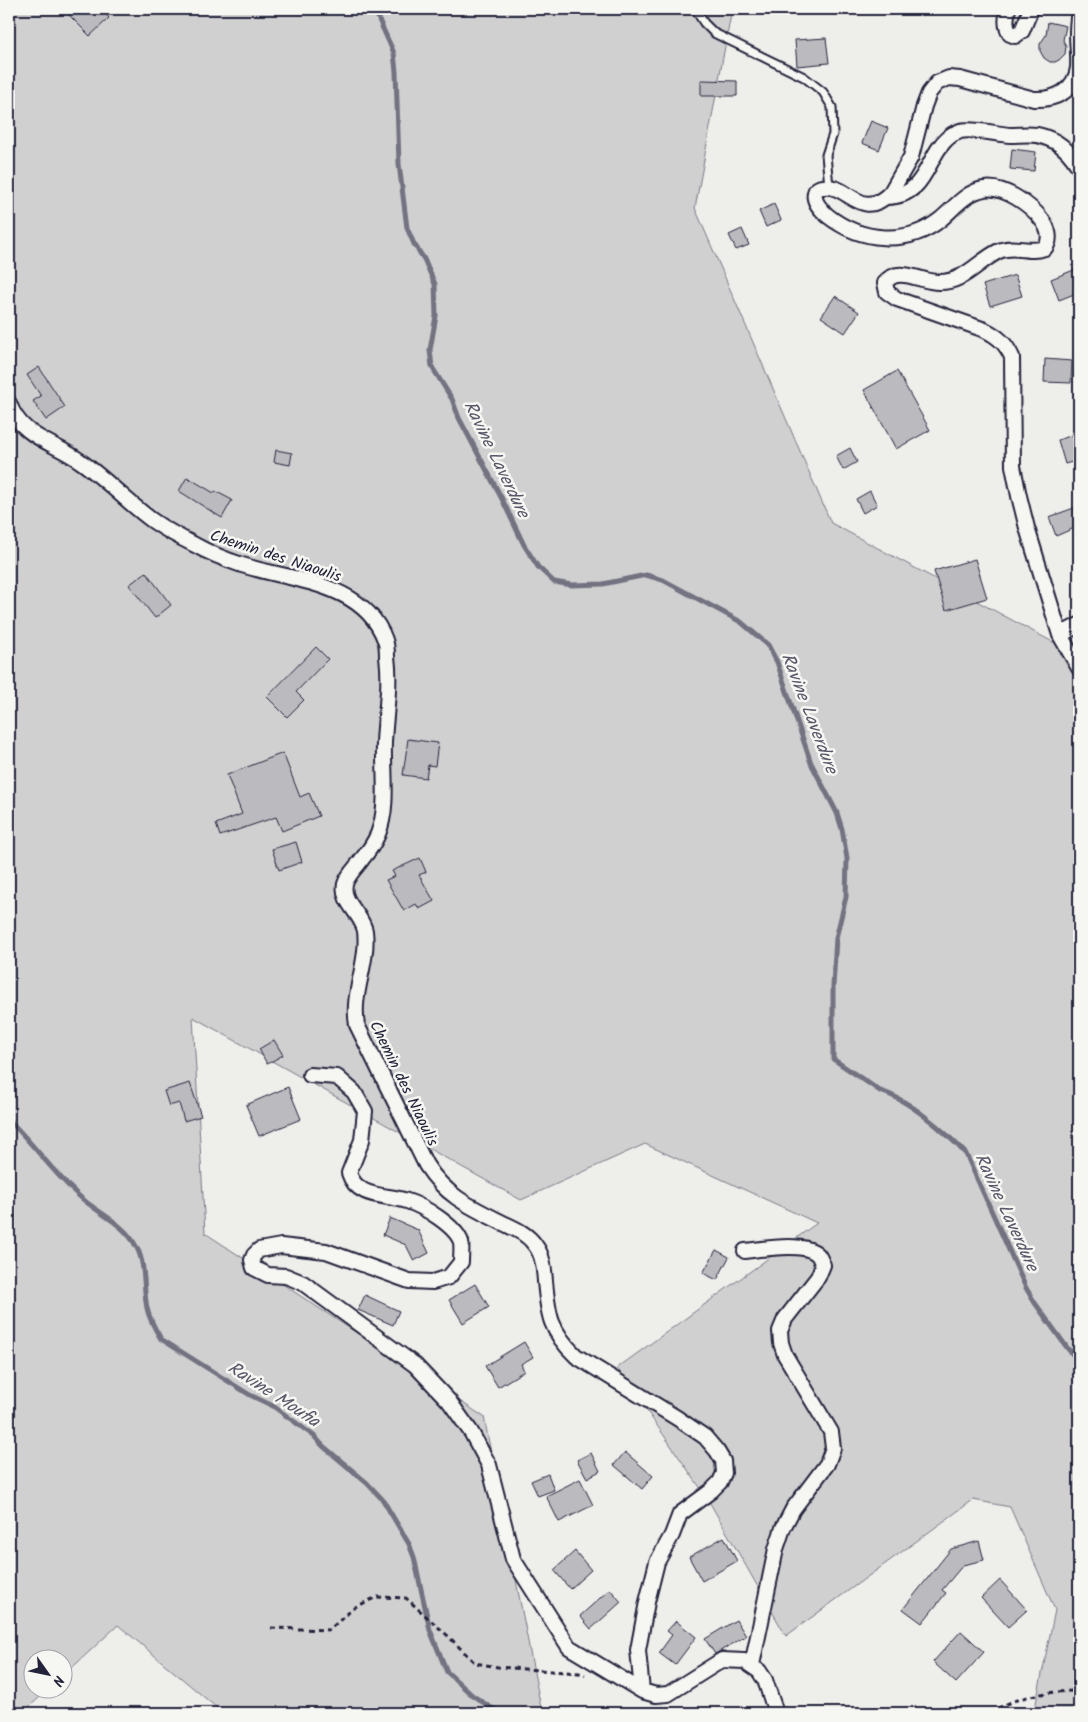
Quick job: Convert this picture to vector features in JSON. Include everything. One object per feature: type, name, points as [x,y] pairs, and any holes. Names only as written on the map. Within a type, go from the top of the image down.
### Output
[{"type":"street","points":[[1008,9],[1007,27],[1010,34],[1015,36],[1022,31],[1031,9]]},
{"type":"street","points":[[887,197],[911,157],[929,93],[943,80],[960,79],[1034,99],[1046,100],[1054,98],[1067,90],[1078,69],[1077,30],[1079,9]]},
{"type":"street","points":[[1079,167],[1065,149],[1047,138],[1036,135],[960,131],[952,135],[939,149],[920,180],[906,194],[897,197],[887,197],[875,203],[853,199],[837,188],[829,186],[819,188],[816,192],[816,203],[821,210],[845,227],[872,237],[897,237],[931,226],[967,196],[986,188],[1010,194],[1024,203],[1036,212],[1046,227],[1049,239],[1045,248],[1034,250],[1008,248],[1001,250],[971,271],[951,281],[928,282],[901,274],[893,275],[885,283],[887,292],[897,299],[985,330],[997,336],[1006,345],[1012,358],[1014,372],[1013,466],[1019,496],[1060,635],[1079,668]]},
{"type":"street","name":"Chemin des Niaoulis","points":[[9,403],[16,419],[24,429],[44,442],[79,460],[154,522],[197,546],[242,565],[328,587],[348,598],[370,614],[385,641],[390,673],[384,743],[384,806],[382,821],[371,848],[351,874],[345,886],[347,898],[360,918],[365,932],[365,951],[355,1002],[357,1025],[426,1165],[435,1178],[446,1191],[457,1199],[517,1230],[536,1245],[542,1259],[548,1308],[552,1323],[558,1336],[566,1346],[576,1356],[678,1418],[704,1437],[717,1451],[723,1461],[724,1473],[720,1482],[680,1514],[672,1535],[657,1562],[646,1602],[638,1650],[642,1691]]},
{"type":"street","points":[[1060,635],[1079,625]]},
{"type":"street","points":[[310,1075],[337,1077],[354,1092],[365,1111],[362,1140],[349,1173],[352,1181],[363,1191],[380,1197],[407,1201],[429,1211],[453,1229],[461,1242],[461,1262],[449,1277],[433,1282],[409,1281],[326,1251],[281,1246],[259,1250],[252,1260],[254,1268],[268,1275],[286,1276],[303,1283],[415,1365],[449,1401],[471,1432],[489,1465],[513,1559],[568,1647],[642,1691],[656,1695],[668,1694],[722,1660],[736,1659],[744,1661],[759,1671],[765,1680],[776,1713]]},
{"type":"street","points":[[745,1251],[800,1247],[810,1249],[818,1255],[823,1265],[818,1277],[785,1319],[780,1331],[785,1355],[831,1432],[833,1448],[827,1464],[793,1509],[783,1528],[776,1549],[752,1665]]},
{"type":"lane","points":[[694,9],[714,33],[804,77],[823,92],[832,107],[833,134],[826,156],[829,186]]},
{"type":"path","points":[[271,1628],[329,1630],[354,1607],[377,1597],[406,1598],[447,1635],[475,1664],[579,1673],[587,1676]]},
{"type":"path","points":[[990,1713],[999,1707],[1032,1696],[1079,1691]]},
{"type":"shaded area","points":[[9,9],[732,9],[695,208],[831,523],[1079,656],[1079,1713],[1034,1713],[1055,1610],[1010,1507],[973,1500],[786,1636],[706,1496],[617,1368],[817,1223],[645,1144],[521,1200],[193,1017],[205,1233],[484,1417],[542,1713],[223,1713],[118,1625],[72,1668],[72,1650],[22,1650],[22,1700],[37,1700],[22,1713],[9,1713],[9,894],[14,890],[9,871]]},
{"type":"building","points":[[76,9],[100,9],[109,18],[90,36],[69,15]]},
{"type":"building","points":[[1048,22],[1066,26],[1063,40],[1066,46],[1065,54],[1055,62],[1050,62],[1044,58],[1040,51],[1040,44],[1046,35]]},
{"type":"building","points":[[826,38],[829,63],[797,66],[795,40]]},
{"type":"building","points":[[701,80],[737,81],[737,96],[701,96]]},
{"type":"building","points":[[871,121],[888,128],[879,150],[862,143]]},
{"type":"building","points":[[1012,149],[1036,152],[1034,171],[1010,169]]},
{"type":"building","points":[[774,204],[781,220],[766,227],[759,211]]},
{"type":"building","points":[[742,229],[749,245],[736,250],[729,235]]},
{"type":"building","points":[[1079,268],[1079,292],[1059,300],[1051,279]]},
{"type":"building","points":[[1015,275],[1022,296],[990,306],[983,285]]},
{"type":"building","points":[[835,296],[859,312],[845,333],[821,317]]},
{"type":"building","points":[[1045,359],[1072,361],[1071,383],[1044,382]]},
{"type":"building","points":[[39,367],[65,407],[46,420],[33,401],[41,396],[27,375]]},
{"type":"building","points":[[897,371],[930,430],[896,449],[864,390]]},
{"type":"building","points":[[1079,433],[1079,460],[1065,464],[1058,440]]},
{"type":"building","points":[[850,448],[857,462],[843,470],[836,456]]},
{"type":"building","points":[[276,450],[292,453],[290,465],[274,462]]},
{"type":"building","points":[[187,477],[214,493],[215,491],[232,500],[222,518],[179,491]]},
{"type":"building","points":[[870,491],[877,505],[863,513],[856,499]]},
{"type":"building","points":[[1074,508],[1079,526],[1056,536],[1049,517]]},
{"type":"building","points":[[975,559],[987,598],[946,610],[934,571]]},
{"type":"building","points":[[146,572],[171,605],[155,618],[129,585]]},
{"type":"building","points":[[316,647],[328,659],[296,692],[304,700],[287,717],[267,697]]},
{"type":"building","points":[[408,739],[438,743],[435,766],[428,765],[426,778],[403,775]]},
{"type":"building","points":[[283,753],[300,797],[309,793],[319,816],[282,831],[276,817],[220,836],[216,824],[242,814],[227,775]]},
{"type":"building","points":[[296,842],[302,862],[279,870],[272,849]]},
{"type":"building","points":[[420,858],[426,872],[419,875],[434,901],[419,909],[416,904],[404,911],[386,880],[395,876],[392,871]]},
{"type":"building","points":[[274,1040],[283,1055],[267,1064],[259,1049]]},
{"type":"building","points":[[190,1083],[201,1116],[184,1121],[179,1103],[169,1106],[164,1091]]},
{"type":"building","points":[[288,1087],[301,1119],[259,1136],[246,1105]]},
{"type":"building","points":[[390,1218],[418,1230],[429,1253],[414,1261],[406,1245],[383,1235]]},
{"type":"building","points":[[716,1250],[729,1257],[717,1280],[703,1273]]},
{"type":"building","points":[[475,1284],[489,1307],[463,1323],[449,1300]]},
{"type":"building","points":[[365,1295],[399,1311],[393,1325],[358,1310]]},
{"type":"building","points":[[524,1342],[533,1357],[521,1364],[524,1371],[498,1387],[485,1366]]},
{"type":"building","points":[[625,1452],[653,1476],[642,1489],[614,1465]]},
{"type":"building","points":[[591,1453],[600,1471],[587,1478],[577,1460]]},
{"type":"building","points":[[548,1474],[554,1490],[538,1496],[531,1481]]},
{"type":"building","points":[[580,1479],[593,1505],[559,1522],[546,1496]]},
{"type":"building","points":[[724,1537],[737,1561],[702,1581],[689,1557]]},
{"type":"building","points":[[979,1541],[984,1560],[963,1565],[942,1590],[946,1593],[922,1623],[903,1609],[951,1549]]},
{"type":"building","points":[[575,1551],[591,1570],[570,1589],[554,1570]]},
{"type":"building","points":[[1000,1580],[1027,1610],[1008,1627],[981,1598]]},
{"type":"building","points":[[610,1589],[621,1602],[591,1629],[580,1616]]},
{"type":"building","points":[[736,1620],[746,1636],[715,1654],[705,1639]]},
{"type":"building","points":[[676,1621],[696,1637],[675,1665],[659,1653],[672,1635],[667,1631]]},
{"type":"building","points":[[961,1631],[984,1652],[956,1683],[933,1662]]},
{"type":"waterway","name":"Ravine Laverdure","points":[[374,9],[394,53],[399,164],[407,228],[435,284],[436,316],[430,350],[432,367],[452,399],[459,418],[524,545],[538,567],[554,582],[572,585],[603,584],[646,575],[663,580],[741,622],[768,645],[777,662],[811,763],[837,813],[847,858],[846,897],[836,938],[833,986],[833,1059],[880,1091],[891,1095],[914,1109],[948,1136],[966,1154],[1026,1288],[1068,1349],[1079,1361]]},
{"type":"waterway","name":"Ravine Moufia","points":[[9,1120],[69,1186],[86,1202],[118,1225],[132,1239],[142,1262],[148,1312],[152,1324],[161,1339],[250,1395],[273,1406],[314,1436],[323,1446],[367,1483],[383,1500],[409,1544],[414,1557],[430,1630],[447,1672],[472,1695],[499,1713]]}]
